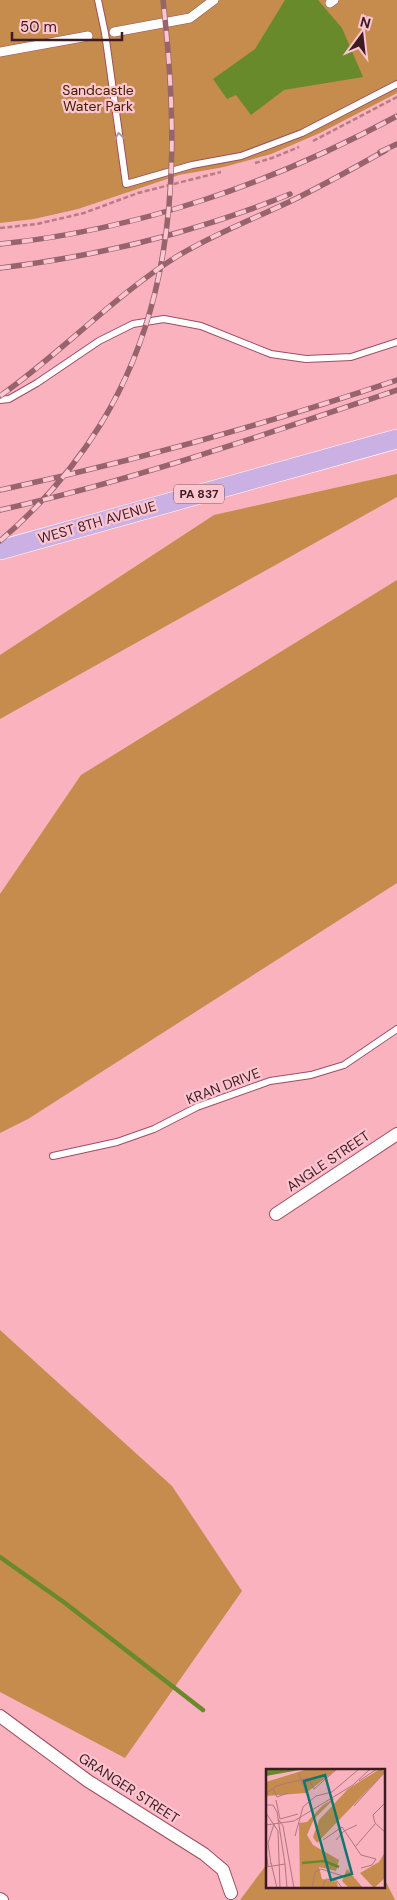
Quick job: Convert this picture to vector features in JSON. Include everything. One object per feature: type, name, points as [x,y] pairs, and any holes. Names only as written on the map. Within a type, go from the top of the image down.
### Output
[{"type":"main road","name":"WEST 8TH AVENUE","points":[[0,550],[397,438]]},
{"type":"street","points":[[114,32],[190,18],[214,0]]},
{"type":"street","points":[[0,52],[88,36]]},
{"type":"street","name":"ANGLE STREET","points":[[276,1214],[397,1134]]},
{"type":"street","name":"GRANGER STREET","points":[[0,1716],[88,1781],[204,1854],[223,1870],[231,1893]]},
{"type":"lane","points":[[98,0],[105,33],[126,184],[192,165],[241,156],[302,133],[397,84]]},
{"type":"lane","points":[[0,400],[9,399],[37,384],[99,341],[133,324],[164,318],[200,326],[271,354],[306,359],[351,357],[397,342]]},
{"type":"lane","name":"KRAN DRIVE","points":[[53,1156],[117,1142],[154,1129],[198,1107],[270,1081],[311,1075],[344,1065],[397,1029]]},
{"type":"green space","name":"Sandcastle Water Park","points":[[0,0],[397,0],[397,93],[320,133],[271,154],[224,167],[179,175],[78,209],[34,219],[0,223]]},
{"type":"green space","points":[[397,474],[397,497],[0,719],[0,655],[214,515]]},
{"type":"green space","points":[[397,580],[397,883],[28,1119],[0,1133],[0,894],[81,775]]},
{"type":"green space","points":[[0,1330],[172,1486],[242,1591],[125,1758],[0,1692]]},
{"type":"green space","points":[[266,1865],[266,1888],[384,1888],[384,1878],[395,1900],[240,1900]]},
{"type":"shaded area","points":[[285,0],[318,0],[342,28],[363,77],[284,90],[251,115],[236,95],[227,99],[213,79],[255,49]]},
{"type":"waterway","points":[[0,1557],[65,1603],[203,1710]]},
{"type":"railway","points":[[0,541],[57,484],[101,424],[133,360],[155,294],[167,225],[172,153],[170,78],[163,0]]},
{"type":"railway","points":[[0,244],[104,227],[155,215],[205,200],[303,162],[397,116]]},
{"type":"railway","points":[[380,152],[397,144]]},
{"type":"railway","points":[[0,396],[130,290],[176,257],[301,196],[386,150]]},
{"type":"railway","points":[[0,268],[74,257],[147,241],[219,220],[290,194]]},
{"type":"railway","points":[[0,490],[101,467],[200,441],[299,412],[397,380]]},
{"type":"railway","points":[[0,510],[101,485],[397,390]]}]
